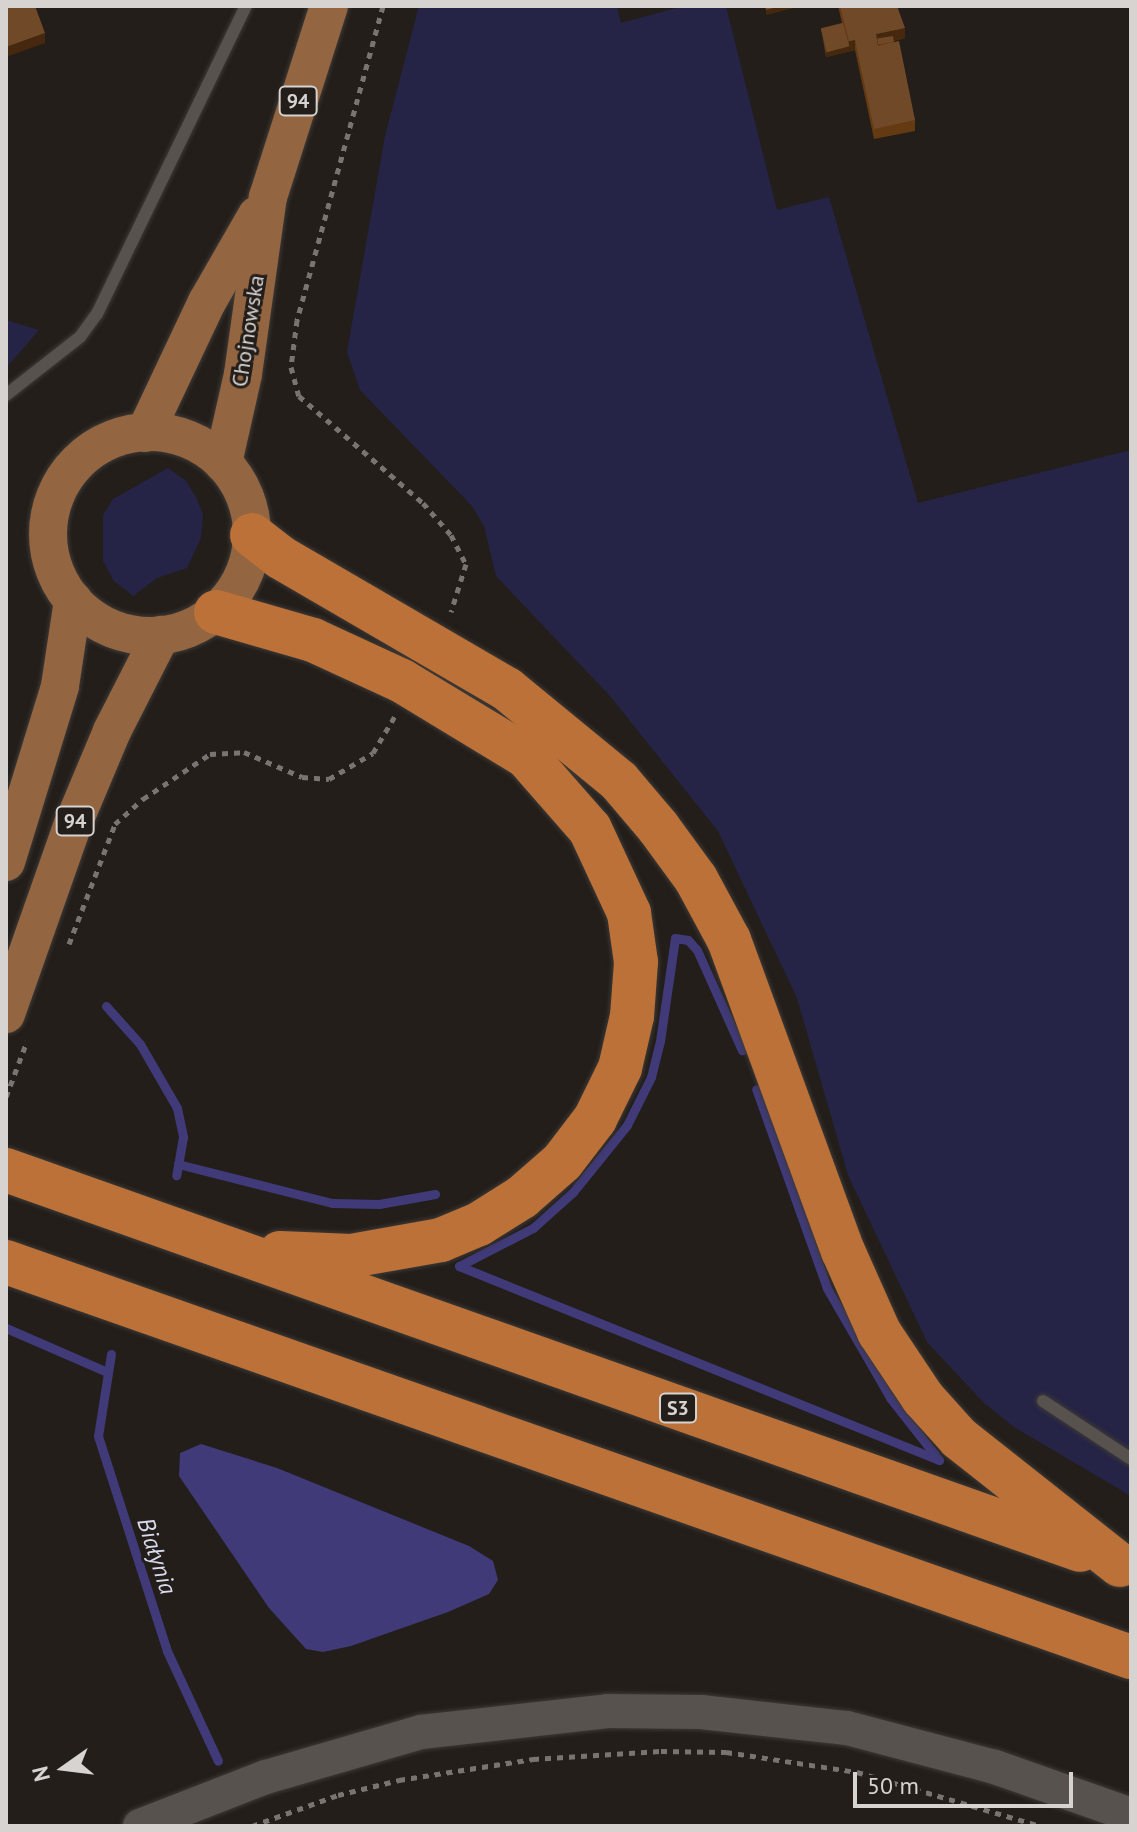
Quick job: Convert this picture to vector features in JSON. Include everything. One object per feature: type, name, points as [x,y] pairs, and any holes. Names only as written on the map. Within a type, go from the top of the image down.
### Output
[{"type":"highway","points":[[252,535],[280,557],[507,689],[619,781],[658,827],[696,879],[729,940],[843,1251],[879,1332],[923,1398],[959,1438],[1125,1567]]},
{"type":"highway","points":[[216,612],[313,640],[389,675],[526,756],[590,829],[629,913],[636,962],[632,1016],[607,1094],[562,1162],[522,1197],[479,1224],[401,1248],[351,1256],[237,1252]]},
{"type":"highway","name":"S3","points":[[6,1170],[1125,1567]]},
{"type":"highway","points":[[6,1262],[1131,1657]]},
{"type":"main road","name":"Chojnowska","points":[[223,463],[243,374],[268,197],[329,6]]},
{"type":"main road","name":"Chojnowska","points":[[145,433],[207,302],[268,197]]},
{"type":"main road","points":[[145,433],[180,436],[223,463],[243,493],[252,535],[243,578],[216,612],[198,625],[161,635],[113,629],[73,600],[50,550],[51,510],[58,491],[97,446],[145,433]]},
{"type":"main road","name":"94","points":[[6,862],[60,686],[73,600]]},
{"type":"main road","name":"94","points":[[19,1020],[79,810],[161,635]]},
{"type":"main road","points":[[140,1826],[266,1777],[421,1732],[608,1711],[701,1712],[847,1728],[995,1767],[1131,1815]]},
{"type":"lane","points":[[6,395],[80,337],[97,314],[246,6]]},
{"type":"lane","points":[[1043,1401],[1131,1459]]},
{"type":"path","points":[[383,6],[297,320],[291,367],[299,396],[423,503],[451,535],[466,564],[451,612]]},
{"type":"path","points":[[67,947],[115,824],[143,799],[210,754],[244,752],[302,777],[329,779],[373,753],[399,708]]},
{"type":"path","points":[[6,1097],[22,1053],[19,1020]]},
{"type":"path","points":[[252,1826],[338,1795],[399,1780],[509,1762],[634,1751],[726,1752],[857,1772],[1040,1826]]},
{"type":"shaded area","points":[[419,6],[617,6],[621,23],[684,6],[726,6],[777,210],[829,197],[918,503],[1131,450],[1131,1496],[1014,1427],[984,1403],[927,1342],[848,1175],[797,998],[718,831],[610,696],[496,576],[484,526],[472,506],[360,390],[347,352],[385,136]]},
{"type":"shaded area","points":[[6,320],[39,330],[6,368]]},
{"type":"shaded area","points":[[168,468],[186,481],[197,499],[203,515],[201,538],[187,568],[157,578],[133,596],[114,581],[103,561],[103,515],[113,499]]},
{"type":"shaded area","points":[[201,1444],[277,1468],[469,1546],[493,1561],[498,1580],[489,1594],[448,1612],[351,1646],[323,1652],[306,1649],[269,1608],[179,1476],[180,1453]]},
{"type":"building","points":[[6,6],[35,6],[45,33],[6,47]]},
{"type":"building","points":[[840,6],[897,6],[905,28],[876,34],[878,46],[899,41],[915,120],[874,129],[855,40],[849,41]]},
{"type":"building","points":[[843,23],[849,46],[827,52],[821,29]]},
{"type":"building","points":[[893,36],[894,42],[878,44],[877,39]]},
{"type":"waterway","points":[[459,1266],[533,1228],[573,1192],[627,1125],[651,1077],[660,1041],[675,938],[688,940],[697,950],[742,1050]]},
{"type":"waterway","name":"Białynia","points":[[106,1006],[140,1044],[177,1108],[183,1137],[176,1175]]},
{"type":"waterway","points":[[459,1266],[939,1460],[891,1399],[827,1288],[756,1089]]},
{"type":"waterway","points":[[178,1164],[332,1203],[379,1204],[435,1194]]},
{"type":"waterway","points":[[6,1328],[107,1372]]},
{"type":"waterway","name":"Białynia","points":[[111,1354],[98,1436],[167,1651],[218,1761]]}]
